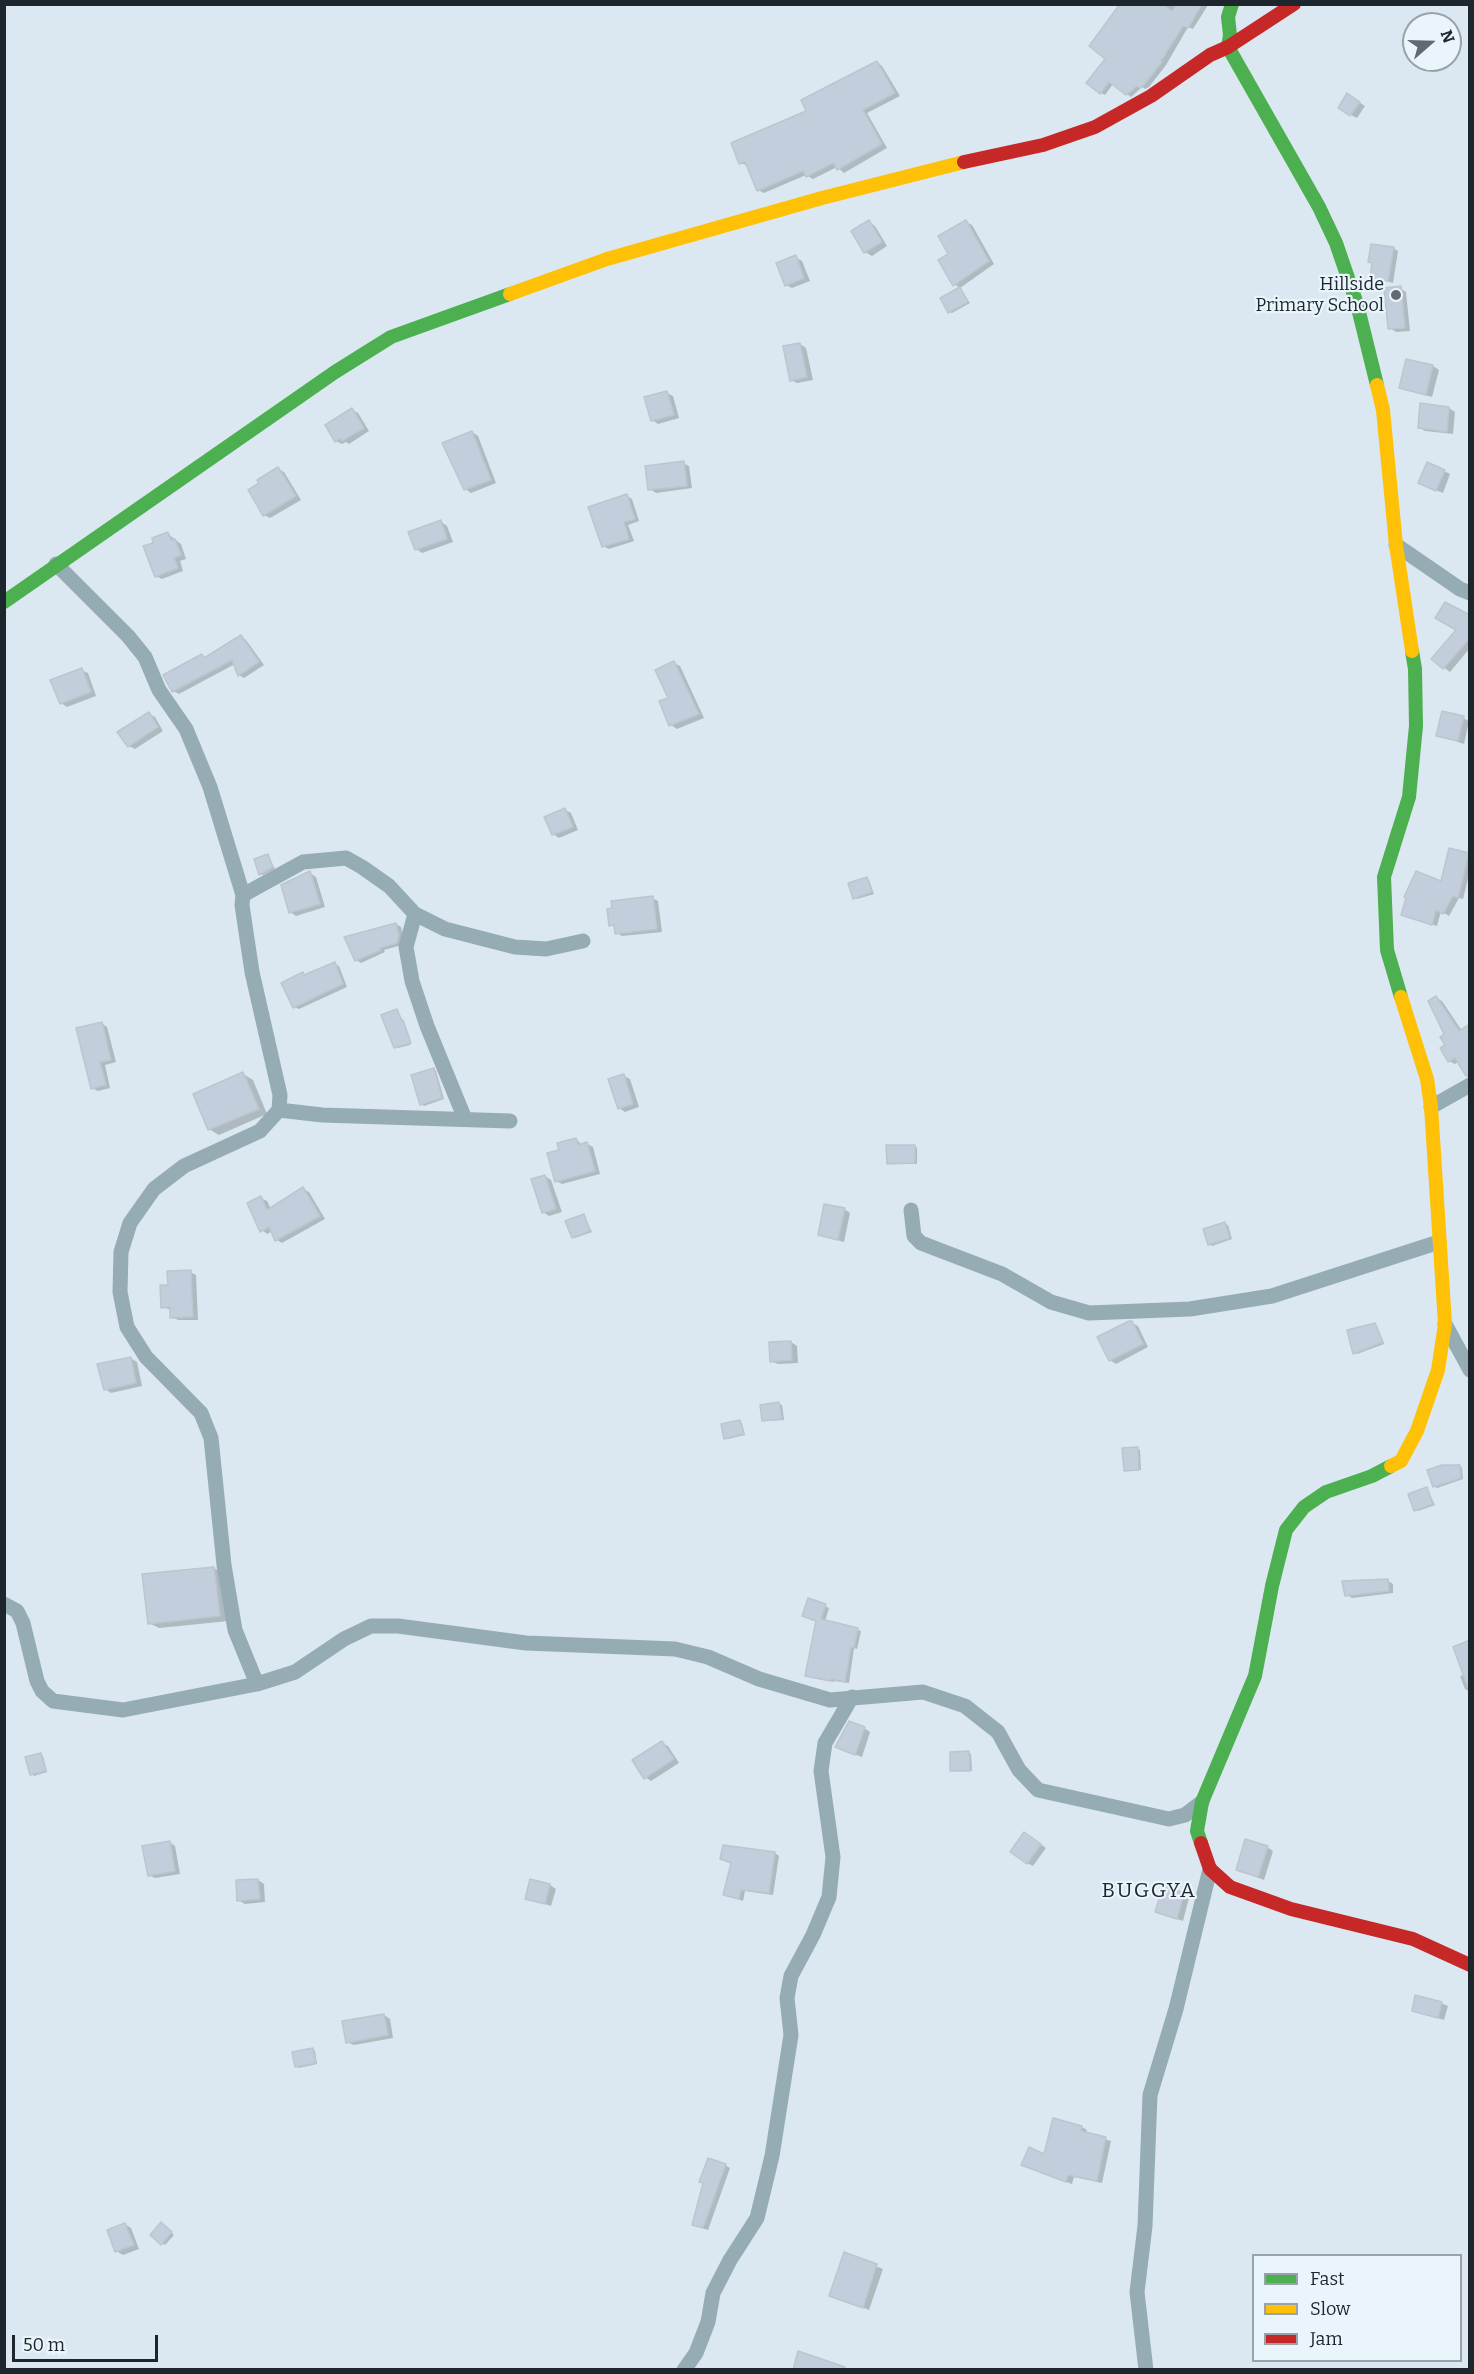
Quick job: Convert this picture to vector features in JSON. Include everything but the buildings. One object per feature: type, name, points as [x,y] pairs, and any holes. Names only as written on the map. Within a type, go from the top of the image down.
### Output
[{"type":"street","points":[[1233,4],[1228,16],[1230,35],[1228,46],[1319,207],[1336,243],[1357,304],[1383,410],[1396,545],[1415,669],[1416,726],[1410,797],[1384,877],[1384,911],[1387,950],[1427,1079],[1431,1107],[1445,1324],[1438,1370],[1417,1431],[1401,1461],[1372,1476],[1326,1492],[1304,1507],[1286,1530],[1272,1586],[1255,1676],[1202,1802],[1197,1831],[1210,1869],[1230,1887],[1291,1909],[1413,1939],[1470,1965]]},
{"type":"street","points":[[4,602],[335,372],[391,337],[607,259],[822,198],[945,166],[1043,145],[1095,127],[1151,96],[1210,55],[1294,4]]},
{"type":"street","points":[[1396,545],[1460,589],[1470,592]]},
{"type":"street","points":[[56,564],[128,636],[145,657],[159,690],[186,729],[210,787],[243,895],[242,905],[252,972],[280,1095],[279,1110],[260,1131],[184,1166],[154,1189],[130,1222],[122,1252],[120,1292],[127,1327],[146,1357],[201,1413],[211,1438],[224,1565],[235,1630],[257,1684]]},
{"type":"street","points":[[243,895],[303,862],[346,858],[390,886],[415,914],[445,929],[515,947],[546,949],[583,940]]},
{"type":"street","points":[[415,914],[406,947],[412,981],[427,1026],[465,1119]]},
{"type":"street","points":[[1431,1107],[1470,1085]]},
{"type":"street","points":[[279,1110],[322,1115],[510,1121]]},
{"type":"street","points":[[911,1210],[914,1236],[921,1243],[1002,1274],[1051,1302],[1089,1313],[1190,1309],[1272,1296],[1439,1242]]},
{"type":"street","points":[[1445,1324],[1470,1370]]},
{"type":"street","points":[[4,1604],[17,1611],[37,1682],[42,1691],[53,1701],[123,1710],[257,1684],[295,1672],[344,1639],[371,1626],[398,1626],[526,1643],[675,1649],[708,1657],[759,1679],[830,1700],[923,1692],[965,1706],[998,1732],[1019,1770],[1038,1790],[1169,1819],[1185,1815],[1202,1802]]},
{"type":"street","points":[[684,2370],[696,2353],[708,2322],[713,2293],[730,2260],[757,2218],[765,2187],[791,2035],[787,1998],[791,1976],[813,1935],[829,1897],[833,1857],[820,1771],[825,1743],[852,1697]]},
{"type":"street","points":[[1146,2370],[1137,2292],[1145,2226],[1150,2096],[1176,2010],[1210,1869]]},
{"type":"traffic: fast","points":[[1232,4],[1228,17],[1230,35],[1228,47],[1319,207],[1336,243],[1357,304],[1377,385]]},
{"type":"traffic: fast","points":[[4,602],[335,372],[391,337],[510,294]]},
{"type":"traffic: fast","points":[[1401,997],[1387,950],[1384,877],[1409,797],[1416,726],[1415,669],[1412,651]]},
{"type":"traffic: fast","points":[[1201,1843],[1197,1831],[1202,1802],[1255,1676],[1272,1586],[1286,1530],[1304,1507],[1326,1492],[1372,1476],[1391,1466]]},
{"type":"traffic: slow","points":[[510,294],[607,259],[822,198],[964,162]]},
{"type":"traffic: slow","points":[[1377,385],[1383,410],[1396,545],[1412,651]]},
{"type":"traffic: slow","points":[[1391,1466],[1401,1461],[1417,1431],[1438,1370],[1445,1324],[1431,1107],[1427,1079],[1401,997]]},
{"type":"traffic: jam","points":[[964,162],[1043,145],[1095,127],[1151,96],[1210,55],[1228,47],[1294,4]]},
{"type":"traffic: jam","points":[[1201,1843],[1210,1869],[1230,1887],[1291,1909],[1413,1939],[1470,1965]]},
{"type":"place","name":"Hillside Primary School","points":[[1396,295]]},
{"type":"district","name":"BUGGYA","points":[[1149,1891]]}]
